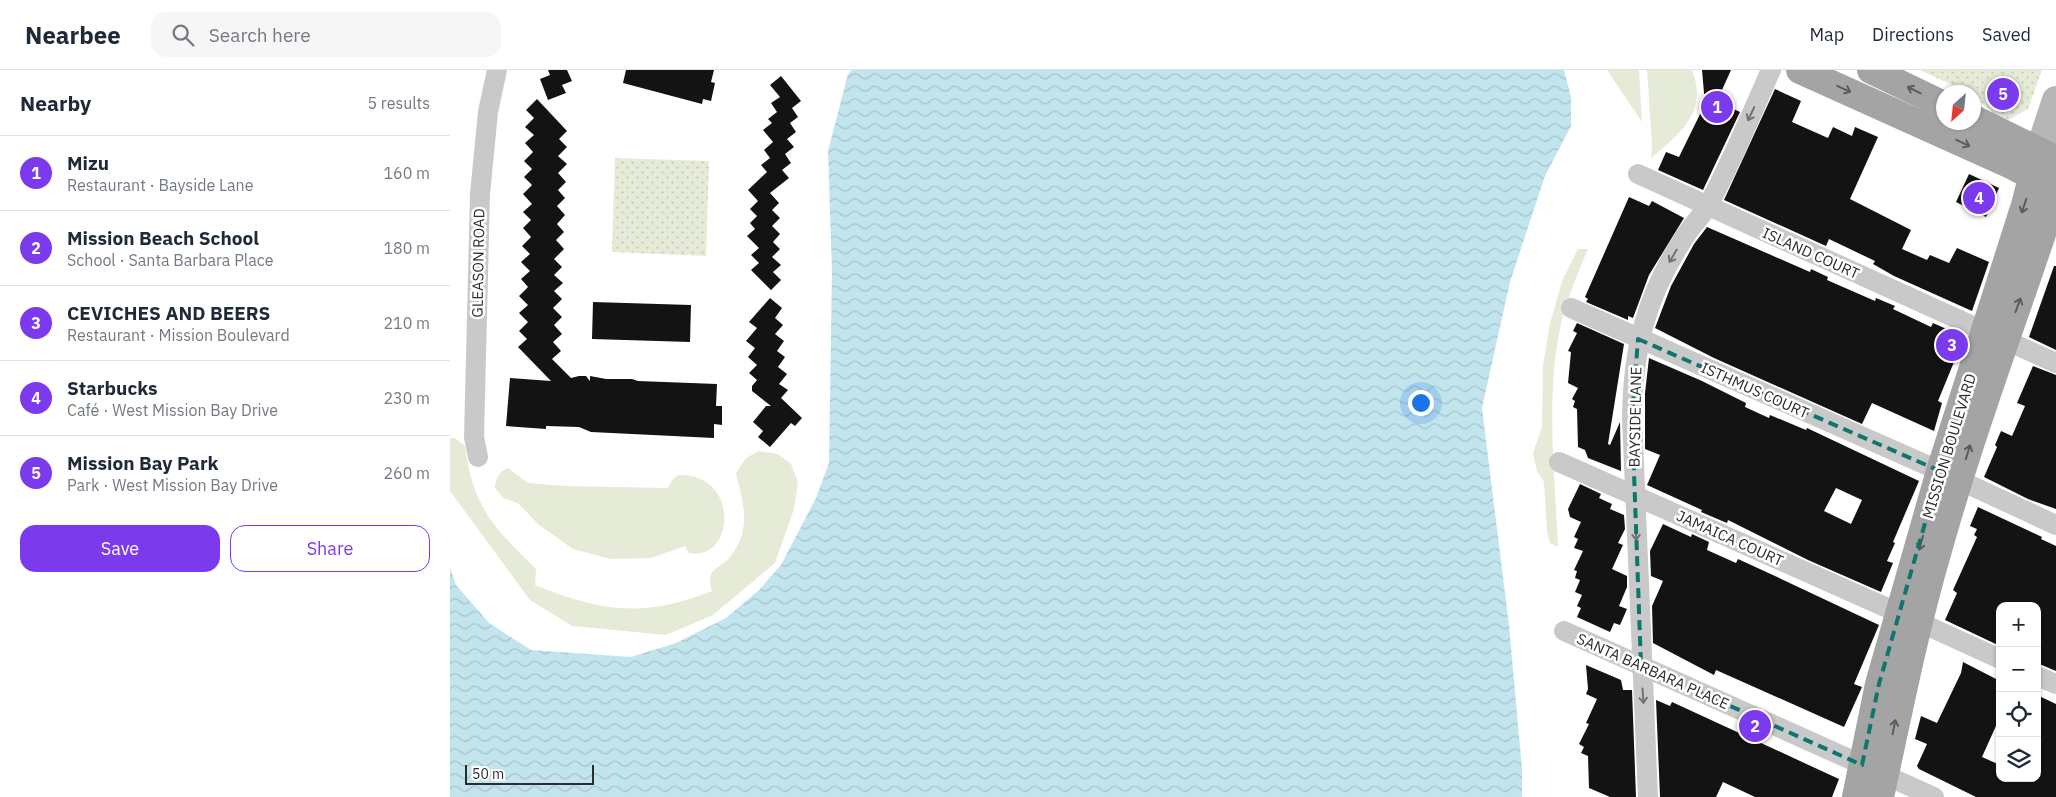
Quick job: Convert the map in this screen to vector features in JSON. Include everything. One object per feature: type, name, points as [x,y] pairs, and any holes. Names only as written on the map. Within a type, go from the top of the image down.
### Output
[{"type":"main road","points":[[1800,70],[2048,173]]},
{"type":"main road","points":[[1871,70],[1936,101]]},
{"type":"main road","name":"MISSION BOULEVARD","points":[[1856,797],[1876,779],[1879,684],[1910,618],[1950,476],[2048,173],[2056,100]]},
{"type":"main road","points":[[1981,124],[2048,173]]},
{"type":"street","name":"GLEASON ROAD","points":[[478,457],[474,437],[480,194],[488,112],[497,70]]},
{"type":"street","name":"BAYSIDE LANE","points":[[1648,797],[1634,496],[1632,380],[1638,339],[1650,304],[1665,270],[1684,237],[1708,206],[1771,70]]},
{"type":"street","name":"ISLAND COURT","points":[[1638,174],[2056,363]]},
{"type":"street","name":"ISTHMUS COURT","points":[[1570,308],[1950,476],[2056,525]]},
{"type":"street","name":"JAMAICA COURT","points":[[1559,462],[1996,657]]},
{"type":"street","name":"SANTA BARBARA PLACE","points":[[1564,632],[1642,666],[1876,779],[1934,797]]},
{"type":"street","points":[[2041,678],[2056,684]]},
{"type":"highlighted area","points":[[1638,339],[1940,471],[1879,684],[1862,765],[1641,666],[1632,417]]},
{"type":"green space","points":[[1607,70],[1639,70],[1642,122]]},
{"type":"green space","points":[[1647,70],[1692,70],[1697,98],[1694,110],[1681,131],[1651,159],[1652,145]]},
{"type":"green space","points":[[1920,70],[2042,70],[2028,109],[2008,120],[1995,115],[1981,102],[1981,85],[1952,85]]},
{"type":"green space","points":[[615,158],[709,161],[706,256],[612,252]]},
{"type":"green space","points":[[1578,249],[1588,249],[1561,322],[1553,386],[1552,440],[1558,547],[1550,543],[1547,531],[1544,482],[1537,471],[1533,453],[1542,427],[1543,365],[1550,324],[1562,281]]},
{"type":"green space","points":[[450,438],[455,438],[465,446],[474,486],[480,501],[497,528],[536,569],[535,585],[581,601],[602,606],[643,608],[665,605],[712,591],[710,584],[711,574],[731,555],[738,545],[742,533],[744,508],[736,473],[746,458],[759,451],[778,454],[791,464],[798,482],[794,509],[775,563],[713,615],[666,635],[572,626],[530,600],[450,491]]},
{"type":"green space","points":[[508,468],[528,483],[565,486],[668,488],[672,480],[678,475],[699,478],[713,488],[721,501],[724,517],[722,532],[715,545],[704,552],[689,553],[685,546],[651,558],[610,559],[573,549],[539,525],[518,503],[503,498],[495,488],[495,484],[500,473]]},
{"type":"water","points":[[852,70],[1564,70],[1571,97],[1571,126],[1545,176],[1510,282],[1482,408],[1509,625],[1522,769],[1522,797],[450,797],[450,568],[456,585],[489,623],[531,650],[631,657],[676,643],[726,618],[759,590],[781,565],[816,498],[829,463],[832,272],[828,151],[848,74]]},
{"type":"building","points":[[548,70],[567,70],[572,81],[562,85],[566,93],[548,100],[540,79],[550,75]]},
{"type":"building","points":[[626,70],[714,70],[711,82],[715,83],[711,101],[703,99],[702,104],[623,83]]},
{"type":"building","points":[[1702,70],[1731,70],[1717,101],[1740,112],[1703,190],[1658,170],[1666,152],[1679,157],[1705,104]]},
{"type":"building","points":[[781,76],[801,101],[792,108],[798,117],[790,123],[796,132],[787,139],[794,147],[785,154],[791,163],[782,170],[789,178],[770,193],[779,203],[772,210],[780,218],[772,226],[780,234],[773,242],[780,249],[772,257],[781,265],[773,272],[781,280],[771,290],[751,270],[759,263],[751,255],[759,248],[747,236],[755,229],[750,223],[757,216],[750,209],[758,201],[748,190],[767,172],[761,165],[770,158],[764,150],[773,142],[763,130],[772,123],[768,119],[777,112],[771,103],[780,97],[770,85]]},
{"type":"building","points":[[1775,89],[1801,101],[1792,122],[1828,138],[1833,127],[1852,136],[1855,127],[1878,137],[1850,199],[1911,230],[1902,249],[1927,260],[1930,255],[1949,263],[1957,248],[1989,262],[1972,311],[1894,276],[1873,264],[1875,261],[1829,239],[1826,246],[1724,200]]},
{"type":"building","points":[[537,99],[567,131],[559,139],[567,147],[558,156],[567,164],[558,173],[566,182],[558,190],[565,198],[557,206],[565,215],[557,224],[564,232],[556,240],[564,249],[554,259],[562,267],[554,275],[563,283],[554,291],[562,299],[553,308],[562,317],[554,325],[562,334],[553,342],[561,351],[552,359],[571,378],[586,376],[590,381],[590,376],[606,379],[717,384],[716,406],[722,406],[722,425],[714,424],[714,438],[591,432],[579,427],[546,426],[546,429],[506,426],[510,378],[551,381],[518,347],[527,339],[519,331],[528,322],[519,313],[528,305],[519,296],[528,287],[521,279],[530,271],[521,262],[530,254],[522,246],[531,237],[523,228],[531,220],[523,212],[532,204],[523,194],[532,185],[524,177],[532,169],[524,161],[533,152],[525,143],[534,135],[525,127],[534,118],[526,110]]},
{"type":"building","points":[[1969,174],[1999,188],[1986,217],[1956,202]]},
{"type":"building","points":[[1629,197],[1649,206],[1652,201],[1684,218],[1649,275],[1633,318],[1628,316],[1628,320],[1586,302],[1588,299],[1585,297]]},
{"type":"building","points":[[1707,227],[1810,272],[1811,269],[1828,277],[1827,280],[1875,301],[1876,298],[1895,306],[1893,309],[1931,327],[1933,323],[1951,331],[1950,334],[1963,340],[1938,401],[1942,403],[1934,431],[1872,403],[1862,424],[1714,358],[1655,328],[1671,286],[1694,244]]},
{"type":"building","points":[[2054,266],[2056,266],[2056,350],[2029,337]]},
{"type":"building","points":[[770,298],[782,308],[775,318],[783,325],[775,334],[784,341],[777,351],[785,357],[778,367],[787,374],[779,384],[788,390],[781,398],[802,418],[795,426],[791,423],[770,447],[758,437],[763,431],[753,422],[766,406],[771,406],[752,391],[752,386],[757,380],[749,373],[757,365],[748,357],[755,348],[746,341],[757,328],[749,322]]},
{"type":"building","points":[[593,302],[691,305],[690,342],[592,339]]},
{"type":"building","points":[[1577,323],[1624,344],[1608,444],[1610,445],[1620,422],[1621,471],[1588,458],[1585,450],[1578,447],[1577,409],[1573,407],[1575,401],[1572,399],[1578,388],[1568,383],[1571,352],[1568,351],[1577,333],[1573,331]]},
{"type":"building","points":[[1649,358],[1746,403],[1745,407],[1769,418],[1770,415],[1806,430],[1807,428],[1919,481],[1893,542],[1895,543],[1887,561],[1893,563],[1881,592],[1808,560],[1728,520],[1727,523],[1701,512],[1702,510],[1647,485],[1660,455],[1645,449],[1645,393]],"holes":[[[1836,488],[1862,500],[1851,524],[1824,511]]]},
{"type":"building","points":[[2033,366],[2056,375],[2056,509],[2028,499],[1984,477],[1997,447],[1995,445],[2001,431],[2012,436],[2025,406],[2017,403]]},
{"type":"building","points":[[1580,484],[1601,494],[1599,498],[1612,504],[1610,509],[1624,515],[1625,529],[1618,543],[1623,545],[1612,569],[1627,576],[1627,587],[1619,606],[1627,609],[1620,625],[1614,623],[1610,632],[1577,617],[1581,608],[1577,606],[1582,595],[1575,592],[1580,580],[1575,578],[1577,571],[1574,570],[1583,551],[1574,548],[1578,539],[1574,537],[1581,522],[1570,517],[1568,509]]},
{"type":"building","points":[[1978,507],[2042,537],[2041,539],[2056,546],[2056,671],[2041,665],[2041,602],[1996,602],[1996,644],[1945,620],[1957,593],[1953,590],[1977,537],[1974,535],[1977,529],[1970,526]]},
{"type":"building","points":[[1663,524],[1691,537],[1692,534],[1709,542],[1707,550],[1736,563],[1738,559],[1879,625],[1854,684],[1862,687],[1844,727],[1716,670],[1714,675],[1653,643],[1652,606],[1663,581],[1651,576],[1650,551]]},
{"type":"building","points":[[1963,662],[1996,679],[1996,726],[1982,757],[1996,763],[1996,782],[2041,782],[2041,697],[2056,704],[2056,797],[1976,797],[1919,769],[1917,766],[1927,744],[1915,739],[1921,716],[1937,723],[1961,673]]},
{"type":"building","points":[[1586,665],[1621,680],[1623,690],[1632,690],[1636,797],[1610,797],[1589,788],[1588,756],[1581,753],[1584,747],[1579,744],[1589,724],[1586,723],[1597,699],[1586,694],[1588,689]]},
{"type":"building","points":[[1656,700],[1670,706],[1672,702],[1839,779],[1832,797],[1755,797],[1723,782],[1716,797],[1660,797]]},
{"type":"place","name":"Mission Bay Park","points":[[2003,94]]},
{"type":"place","name":"Mizu","points":[[1717,107]]},
{"type":"place","name":"Starbucks","points":[[1979,198]]},
{"type":"place","name":"CEVICHES AND BEERS","points":[[1952,345]]},
{"type":"place","name":"Mission Beach School","points":[[1755,726]]}]
